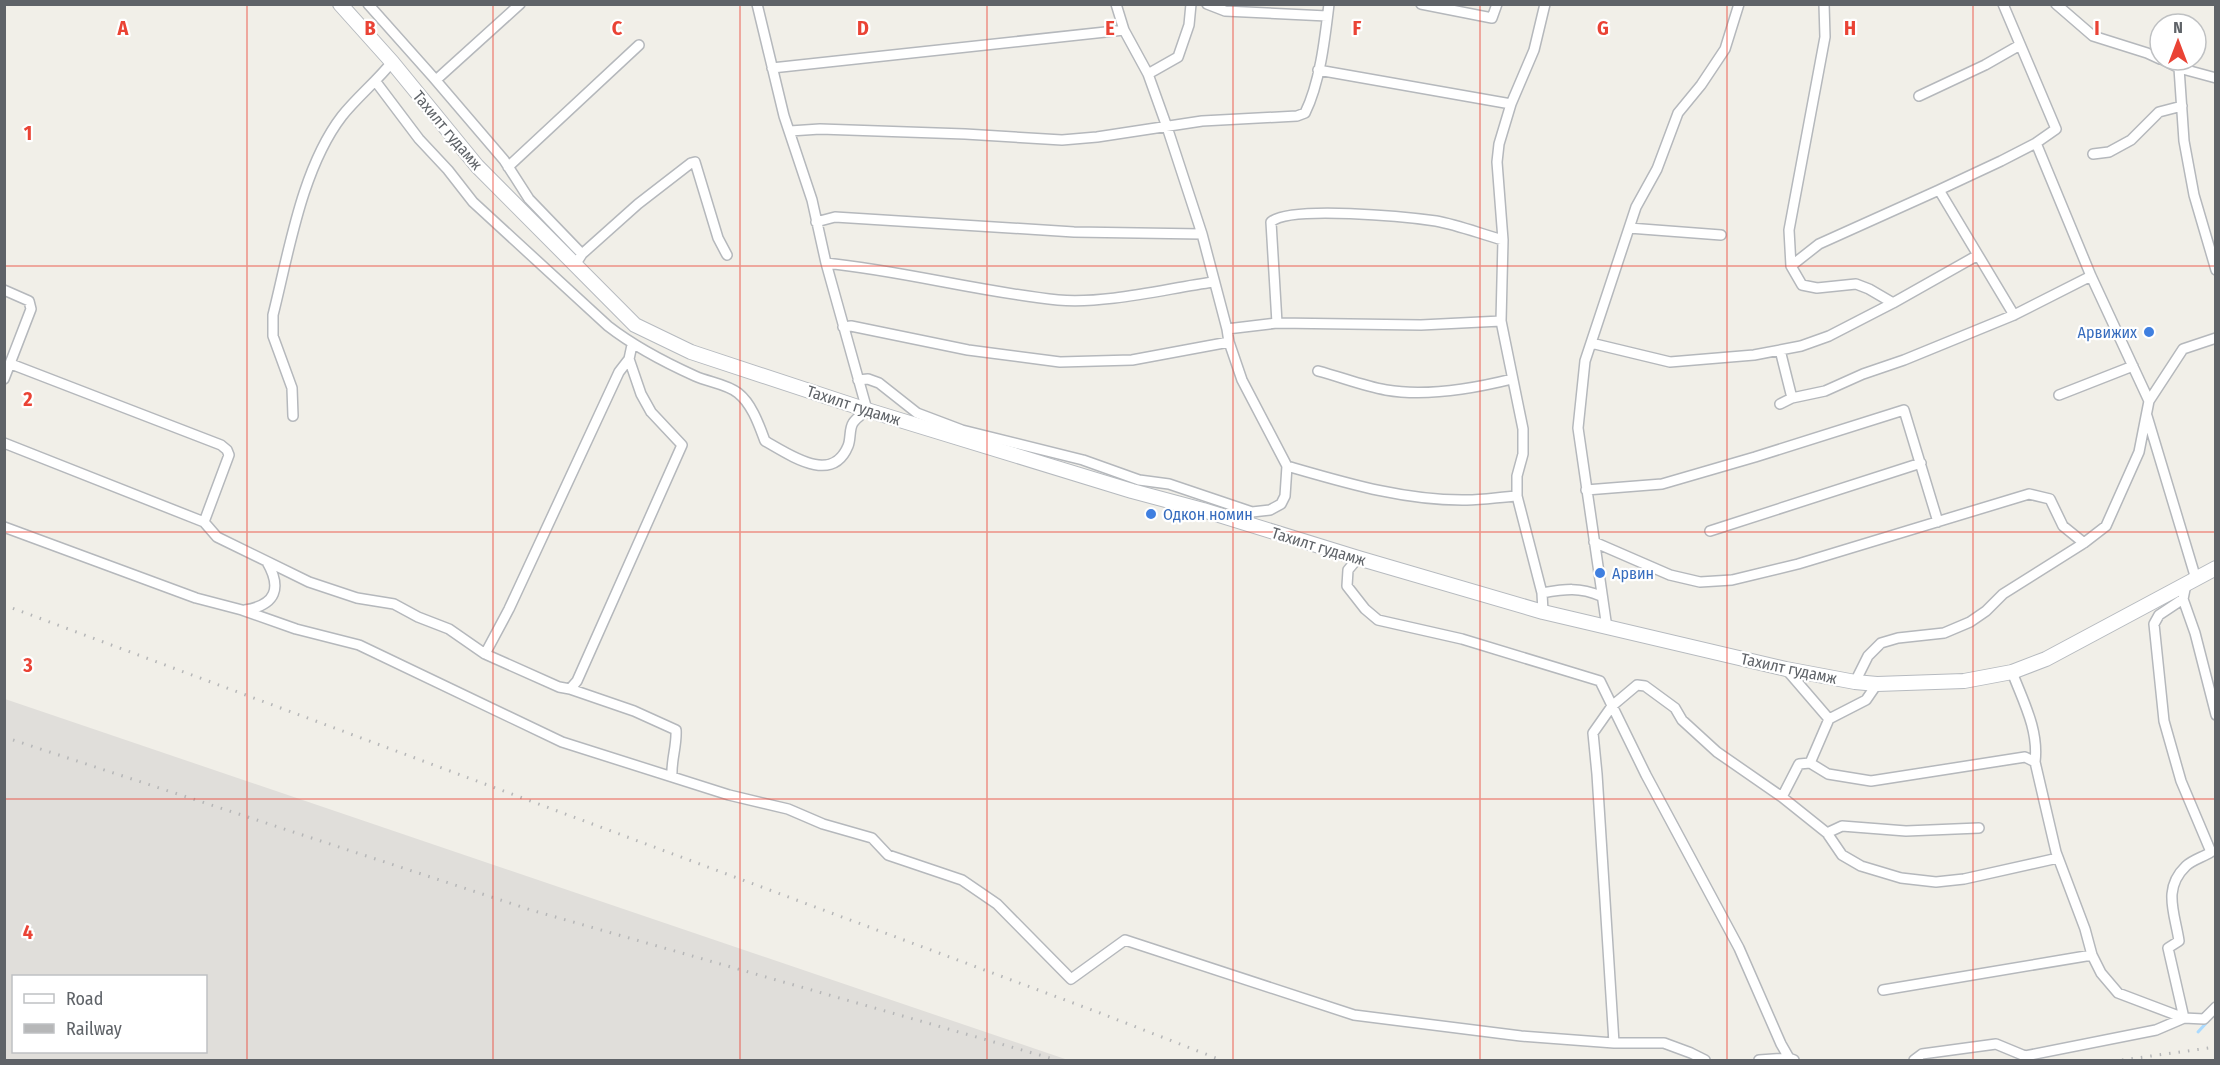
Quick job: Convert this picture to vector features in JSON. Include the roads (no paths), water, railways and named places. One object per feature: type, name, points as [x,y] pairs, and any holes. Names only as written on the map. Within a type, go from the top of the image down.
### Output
[{"type":"main road","name":"Тахилт гудамж","points":[[340,4],[393,62],[477,166],[579,259],[635,325],[691,352],[867,410],[1236,514],[1359,558],[1543,612],[1607,628],[1786,669],[1877,684],[1964,681],[2012,672],[2046,659],[2216,568]]},
{"type":"street","points":[[368,4],[436,80],[508,167],[529,199],[579,259],[638,204],[695,162],[718,238],[727,255]]},
{"type":"street","points":[[436,80],[520,4]]},
{"type":"street","points":[[376,82],[419,139],[448,170],[473,202],[608,326],[632,345],[697,377],[738,392],[758,423],[765,441],[810,464],[825,467],[840,460],[848,445],[852,423],[867,410],[826,263],[812,200],[772,68],[757,4]]},
{"type":"street","points":[[1116,4],[1124,30],[1148,74],[1167,127],[1202,234],[1227,329],[1228,342],[1242,380],[1287,466],[1285,496],[1281,504],[1270,510],[1236,514]]},
{"type":"street","points":[[1148,74],[1178,57],[1189,25],[1191,4]]},
{"type":"street","points":[[1206,4],[1226,11],[1327,16]]},
{"type":"street","points":[[790,131],[820,129],[1062,140],[1202,121],[1297,116],[1305,113],[1318,70],[1329,4]]},
{"type":"street","points":[[1421,4],[1492,18],[1497,4]]},
{"type":"street","points":[[1543,612],[1542,593],[1517,496],[1517,476],[1522,454],[1522,429],[1501,321],[1503,240],[1497,162],[1499,144],[1511,104],[1534,50],[1545,4]]},
{"type":"street","points":[[1607,628],[1578,428],[1585,361],[1636,207],[1657,170],[1678,113],[1701,85],[1725,49],[1739,4]]},
{"type":"street","points":[[1824,4],[1825,37],[1789,230],[1791,266],[1802,285],[1817,288],[1856,284],[1893,303]]},
{"type":"street","points":[[1791,266],[1819,243],[2001,161],[2056,129],[2003,4]]},
{"type":"street","points":[[2056,4],[2094,36],[2148,53]]},
{"type":"street","points":[[2068,4],[2076,20],[2094,36]]},
{"type":"street","points":[[772,68],[1124,30]]},
{"type":"street","points":[[508,167],[639,45]]},
{"type":"street","points":[[1919,96],[1985,66],[2020,45]]},
{"type":"street","points":[[292,416],[292,388],[273,336],[273,315],[308,178],[323,145],[342,116],[393,62]]},
{"type":"street","points":[[1318,70],[1511,104]]},
{"type":"street","points":[[2179,72],[2184,141],[2192,185],[2216,270]]},
{"type":"street","points":[[2194,72],[2216,78]]},
{"type":"street","points":[[2093,154],[2109,152],[2131,140],[2160,112],[2182,106]]},
{"type":"street","points":[[2036,142],[2091,276],[2149,401]]},
{"type":"street","points":[[1939,190],[2014,315]]},
{"type":"street","points":[[1277,322],[1271,222],[1277,217],[1315,213],[1418,220],[1437,222],[1503,240]]},
{"type":"street","points":[[816,222],[835,217],[1074,232],[1202,234]]},
{"type":"street","points":[[1629,228],[1720,236]]},
{"type":"street","points":[[1591,343],[1670,362],[1708,360],[1801,346],[1830,336],[1978,255]]},
{"type":"street","points":[[826,263],[866,267],[1059,300],[1102,299],[1213,282]]},
{"type":"street","points":[[1779,404],[1792,398],[1825,391],[2014,315],[2091,276]]},
{"type":"street","points":[[4,290],[22,297],[31,304],[4,379]]},
{"type":"street","points":[[1227,329],[1277,322],[1421,325],[1501,321]]},
{"type":"street","points":[[843,327],[851,326],[968,350],[1060,362],[1132,360],[1228,342]]},
{"type":"street","points":[[1856,682],[1868,656],[1881,643],[1898,638],[1944,633],[1970,622],[1986,611],[2003,594],[2084,543],[2106,526],[2118,504],[2139,452],[2149,401],[2182,349],[2216,338]]},
{"type":"street","points":[[485,654],[509,609],[619,372],[629,359],[632,345]]},
{"type":"street","points":[[1780,350],[1792,398]]},
{"type":"street","points":[[570,689],[577,681],[682,446],[651,412],[641,394],[629,359]]},
{"type":"street","points":[[11,364],[227,450],[229,455],[204,522]]},
{"type":"street","points":[[2059,394],[2133,366]]},
{"type":"street","points":[[1318,371],[1384,390],[1428,393],[1488,385],[1512,379]]},
{"type":"street","points":[[858,380],[868,379],[879,383],[916,413],[962,430],[1071,457],[1135,486]]},
{"type":"street","points":[[1586,490],[1662,484],[1904,410],[1938,522]]},
{"type":"street","points":[[2146,414],[2191,582],[2183,599],[2159,615],[2154,624],[2164,721],[2181,781],[2211,852],[2188,864],[2177,877],[2170,893],[2179,942],[2168,948],[2184,1018]]},
{"type":"street","points":[[4,443],[204,522],[217,537],[309,582],[357,598],[394,604],[450,629],[485,654],[559,687],[634,711],[676,730],[677,741],[671,766],[672,776]]},
{"type":"street","points":[[1710,531],[1921,464]]},
{"type":"street","points":[[1287,466],[1374,490],[1415,497],[1466,500],[1517,496]]},
{"type":"street","points":[[1594,542],[1670,575],[1700,582],[1732,580],[1798,564],[2029,494],[2050,498],[2063,526],[2084,543]]},
{"type":"street","points":[[4,527],[185,594],[242,610],[296,629],[358,645],[562,742],[729,795],[788,809],[823,824],[872,838],[888,855],[962,880],[997,904],[1071,979],[1125,940],[1354,1015],[1521,1036],[1614,1043],[1664,1043],[1705,1060]]},
{"type":"street","points":[[1359,558],[1348,570],[1347,586],[1365,609],[1378,620],[1462,639],[1600,681],[1646,775],[1739,948],[1781,1044],[1792,1059]]},
{"type":"street","points":[[242,610],[265,604],[274,591],[275,577],[267,562]]},
{"type":"street","points":[[1542,593],[1563,589],[1583,589],[1601,596]]},
{"type":"street","points":[[2183,599],[2195,633],[2216,715]]},
{"type":"street","points":[[1786,669],[1828,719]]},
{"type":"street","points":[[2012,672],[2034,730],[2037,749],[2035,762],[2058,858],[2085,928],[2092,955],[2101,973],[2118,993],[2184,1018],[2204,1019],[2216,1007]]},
{"type":"street","points":[[1810,763],[1828,719],[1866,700],[1877,684]]},
{"type":"street","points":[[1614,1043],[1593,733],[1612,706],[1637,685],[1645,686],[1675,708],[1682,720],[1717,752],[1782,797],[1827,833],[1842,855],[1861,866],[1901,878],[1936,882],[1964,879],[2058,858]]},
{"type":"street","points":[[1782,797],[1799,764],[1810,763],[1828,774],[1870,781],[2025,758],[2035,762]]},
{"type":"street","points":[[1827,833],[1842,826],[1906,831],[1979,828]]},
{"type":"street","points":[[1884,990],[2092,955]]},
{"type":"street","points":[[1914,1060],[1922,1054],[1996,1044],[2025,1056],[2156,1030],[2184,1018]]},
{"type":"street","points":[[1759,1060],[1792,1059]]},
{"type":"waterway","points":[[2198,1032],[2209,1020]]},
{"type":"railway","points":[[4,605],[1221,1060]]},
{"type":"railway","points":[[4,737],[531,910],[1057,1060]]},
{"type":"railway","points":[[2122,1060],[2216,1047]]},
{"type":"place","name":"Арвижих","points":[[2149,332]]},
{"type":"place","name":"Одкон номин","points":[[1151,514]]},
{"type":"place","name":"Арвин","points":[[1600,573]]}]
